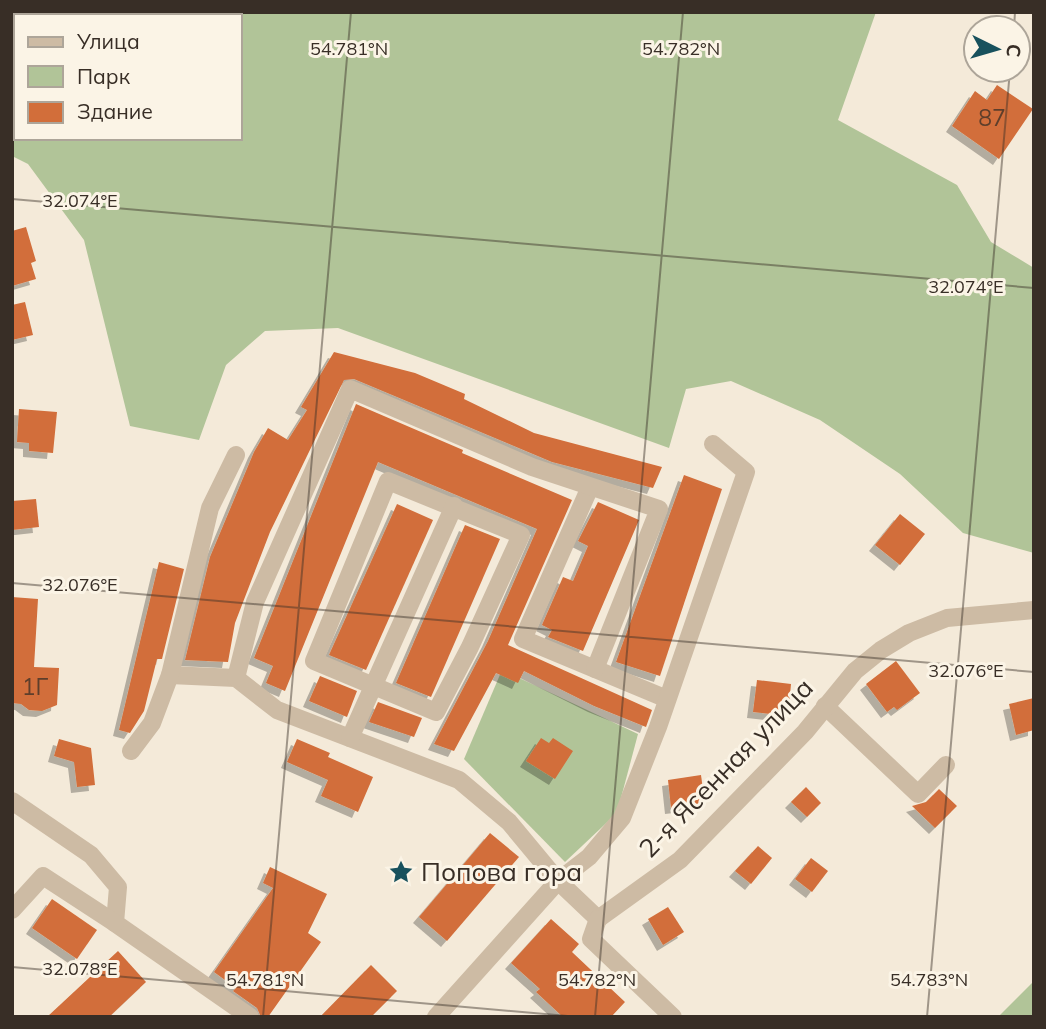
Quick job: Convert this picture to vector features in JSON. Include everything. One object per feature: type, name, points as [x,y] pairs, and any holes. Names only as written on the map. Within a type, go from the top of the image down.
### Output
[{"type":"street","points":[[236,678],[255,602],[350,389],[532,467],[659,509],[596,669]]},
{"type":"street","points":[[436,1017],[558,881],[589,857],[622,818],[667,699],[746,472],[713,443]]},
{"type":"street","points":[[131,751],[152,723],[170,675],[211,508],[236,455]]},
{"type":"street","points":[[388,481],[454,506],[521,535],[470,647],[436,712],[314,662],[388,481]]},
{"type":"street","points":[[590,487],[523,639],[667,699]]},
{"type":"street","points":[[351,738],[454,506]]},
{"type":"street","name":"2-я Ясенная улица","points":[[598,919],[680,860],[805,732],[855,671],[880,650],[909,633],[947,618],[1034,610]]},
{"type":"street","points":[[170,675],[236,678],[276,710],[459,780],[509,822],[558,881],[598,919],[591,939],[673,1017]]},
{"type":"street","points":[[825,706],[918,794],[946,765]]},
{"type":"street","points":[[12,801],[91,855],[118,887],[115,923]]},
{"type":"street","points":[[12,910],[43,876],[250,1017]]},
{"type":"green space","points":[[12,12],[876,12],[838,120],[957,185],[991,242],[1034,268],[1034,553],[963,533],[900,474],[820,420],[731,381],[686,389],[669,448],[338,328],[265,331],[226,365],[199,440],[130,426],[84,240],[28,164],[12,156]]},
{"type":"green space","points":[[502,670],[638,734],[617,813],[565,862],[464,759]]},
{"type":"green space","points":[[1034,981],[1034,1017],[998,1017]]},
{"type":"building","points":[[997,85],[1033,109],[999,159],[952,126],[975,91],[987,100]]},
{"type":"building","points":[[26,227],[36,261],[31,263],[36,279],[12,286],[12,231]]},
{"type":"building","points":[[25,302],[33,335],[12,340],[12,305]]},
{"type":"building","points":[[334,352],[415,373],[465,394],[464,399],[534,433],[662,467],[653,488],[552,462],[354,379],[344,380],[270,532],[235,623],[228,662],[185,660],[210,557],[254,452],[268,428],[288,440],[307,410],[301,407]]},
{"type":"building","points":[[356,404],[572,500],[508,645],[652,710],[646,727],[594,706],[524,671],[518,683],[496,673],[454,751],[434,744],[488,641],[537,529],[378,462],[285,691],[266,683],[273,666],[254,658]]},
{"type":"building","points":[[19,409],[57,412],[53,453],[29,451],[29,443],[17,442]]},
{"type":"building","points":[[684,475],[722,489],[660,676],[616,662]]},
{"type":"building","points":[[36,499],[39,527],[12,530],[12,501]]},
{"type":"building","points":[[598,502],[639,520],[583,651],[548,637],[552,630],[542,625],[563,577],[573,581],[588,546],[578,541]]},
{"type":"building","points":[[397,504],[433,520],[366,670],[329,655]]},
{"type":"building","points":[[900,514],[925,534],[900,565],[875,545]]},
{"type":"building","points":[[465,525],[500,539],[431,697],[396,683]]},
{"type":"building","points":[[159,562],[184,569],[162,659],[157,659],[144,711],[130,733],[119,730]]},
{"type":"building","points":[[12,597],[38,599],[34,667],[59,668],[57,705],[42,711],[29,710],[21,704],[12,703]]},
{"type":"building","points":[[896,661],[920,693],[897,710],[894,707],[887,712],[866,684]]},
{"type":"building","points":[[320,676],[357,691],[347,717],[309,701]]},
{"type":"building","points":[[757,680],[791,684],[788,716],[753,712]]},
{"type":"building","points":[[1034,698],[1034,730],[1016,735],[1009,704]]},
{"type":"building","points":[[378,702],[422,718],[414,737],[369,722]]},
{"type":"building","points":[[541,738],[549,743],[553,738],[573,751],[555,779],[526,761]]},
{"type":"building","points":[[59,739],[91,748],[95,785],[77,787],[74,762],[54,756]]},
{"type":"building","points":[[297,739],[330,753],[328,757],[373,777],[358,812],[321,796],[328,780],[287,762]]},
{"type":"building","points":[[701,775],[705,804],[671,808],[668,780]]},
{"type":"building","points":[[806,787],[821,803],[807,817],[791,802]]},
{"type":"building","points":[[939,789],[957,806],[935,828],[912,806],[926,802]]},
{"type":"building","points":[[490,833],[519,857],[447,941],[419,917]]},
{"type":"building","points":[[758,846],[772,858],[751,884],[735,871]]},
{"type":"building","points":[[811,858],[828,871],[812,892],[795,879]]},
{"type":"building","points":[[270,867],[327,894],[308,933],[321,942],[268,1017],[261,1017],[257,1008],[233,991],[236,988],[214,972],[273,888],[263,883]]},
{"type":"building","points":[[52,899],[97,930],[77,959],[32,928]]},
{"type":"building","points":[[668,907],[684,932],[663,945],[648,919]]},
{"type":"building","points":[[551,919],[579,944],[572,952],[625,1002],[611,1017],[563,1017],[536,992],[540,989],[511,963]]},
{"type":"building","points":[[118,951],[146,982],[109,1017],[47,1017]]},
{"type":"building","points":[[371,965],[397,991],[371,1017],[320,1017]]},
{"type":"place","name":"Попова гора","points":[[401,872]]}]
